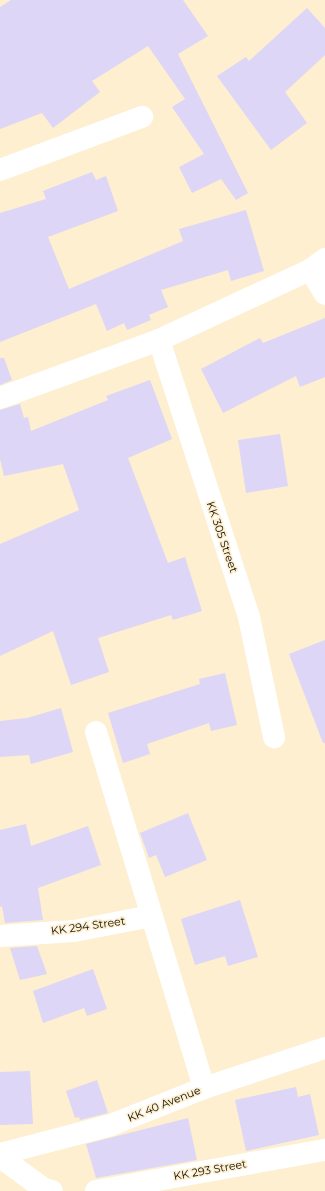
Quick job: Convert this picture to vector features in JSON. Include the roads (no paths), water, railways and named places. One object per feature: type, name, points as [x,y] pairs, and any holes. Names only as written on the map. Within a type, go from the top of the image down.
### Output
[{"type":"street","points":[[0,170],[142,116]]},
{"type":"street","points":[[0,398],[159,340],[318,265],[325,294]]},
{"type":"street","name":"KK 305 Street","points":[[159,340],[249,617],[274,737]]},
{"type":"street","points":[[96,732],[204,1088]]},
{"type":"street","name":"KK 294 Street","points":[[0,936],[74,931],[151,916]]},
{"type":"street","name":"KK 40 Avenue","points":[[0,1155],[111,1125],[204,1088],[325,1048]]},
{"type":"street","name":"KK 293 Street","points":[[96,1191],[196,1182],[325,1150]]},
{"type":"street","points":[[0,1155],[44,1189],[52,1191]]}]
